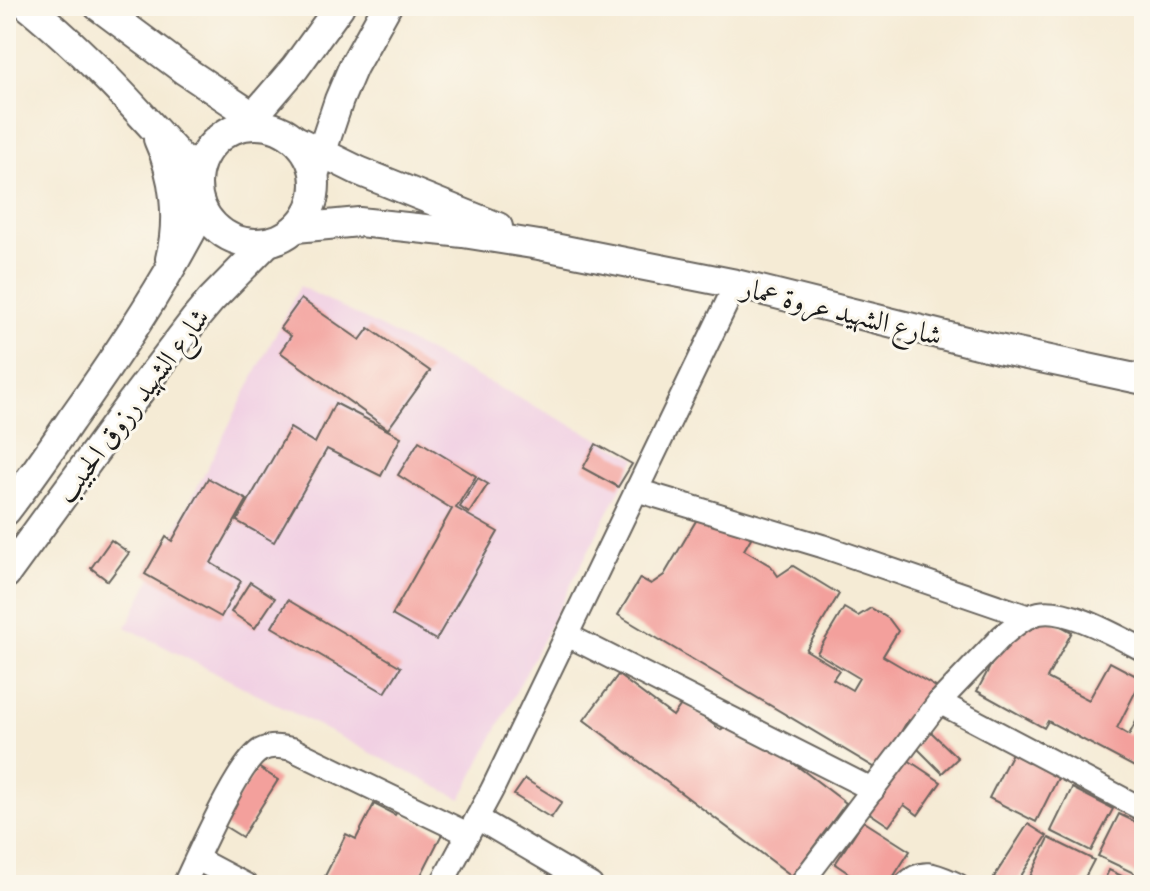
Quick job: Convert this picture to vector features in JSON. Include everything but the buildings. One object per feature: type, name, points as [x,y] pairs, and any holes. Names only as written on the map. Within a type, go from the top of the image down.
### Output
[{"type":"street","points":[[28,6],[67,39],[151,124],[196,175]]},
{"type":"street","points":[[98,6],[255,122],[282,130],[311,155]]},
{"type":"street","points":[[340,6],[255,122],[228,131],[213,142],[202,157],[196,175],[202,211],[223,234],[236,240],[267,243],[296,228],[308,212],[315,194],[311,155],[353,67],[387,6]]},
{"type":"street","points":[[151,124],[170,172],[175,198],[172,251],[166,276]]},
{"type":"street","name":"شارع الشهيد عروة عمار","points":[[311,155],[359,171],[539,245]]},
{"type":"street","name":"شارع الشهيد رزوق الحبيب","points":[[6,511],[102,377],[166,276],[202,211]]},
{"type":"street","name":"شارع الشهيد عروة عمار","points":[[296,228],[359,222],[539,245],[736,284],[998,349],[1144,380]]},
{"type":"street","name":"شارع الشهيد رزوق الحبيب","points":[[6,574],[195,319],[267,243]]},
{"type":"street","points":[[441,885],[567,635],[736,284]]},
{"type":"street","points":[[636,490],[822,546],[1029,617]]},
{"type":"street","points":[[800,885],[939,702],[1002,636],[1029,617],[1049,612],[1064,614],[1144,650]]},
{"type":"street","points":[[567,635],[873,790]]},
{"type":"street","points":[[939,702],[1144,810]]},
{"type":"street","points":[[184,885],[236,779],[258,751],[273,746],[292,749],[472,826],[591,885]]},
{"type":"street","points":[[197,859],[246,885]]},
{"type":"street","points":[[905,885],[915,876],[925,873],[958,885]]},
{"type":"shaded area","points":[[300,286],[636,458],[461,799],[126,627]]}]
